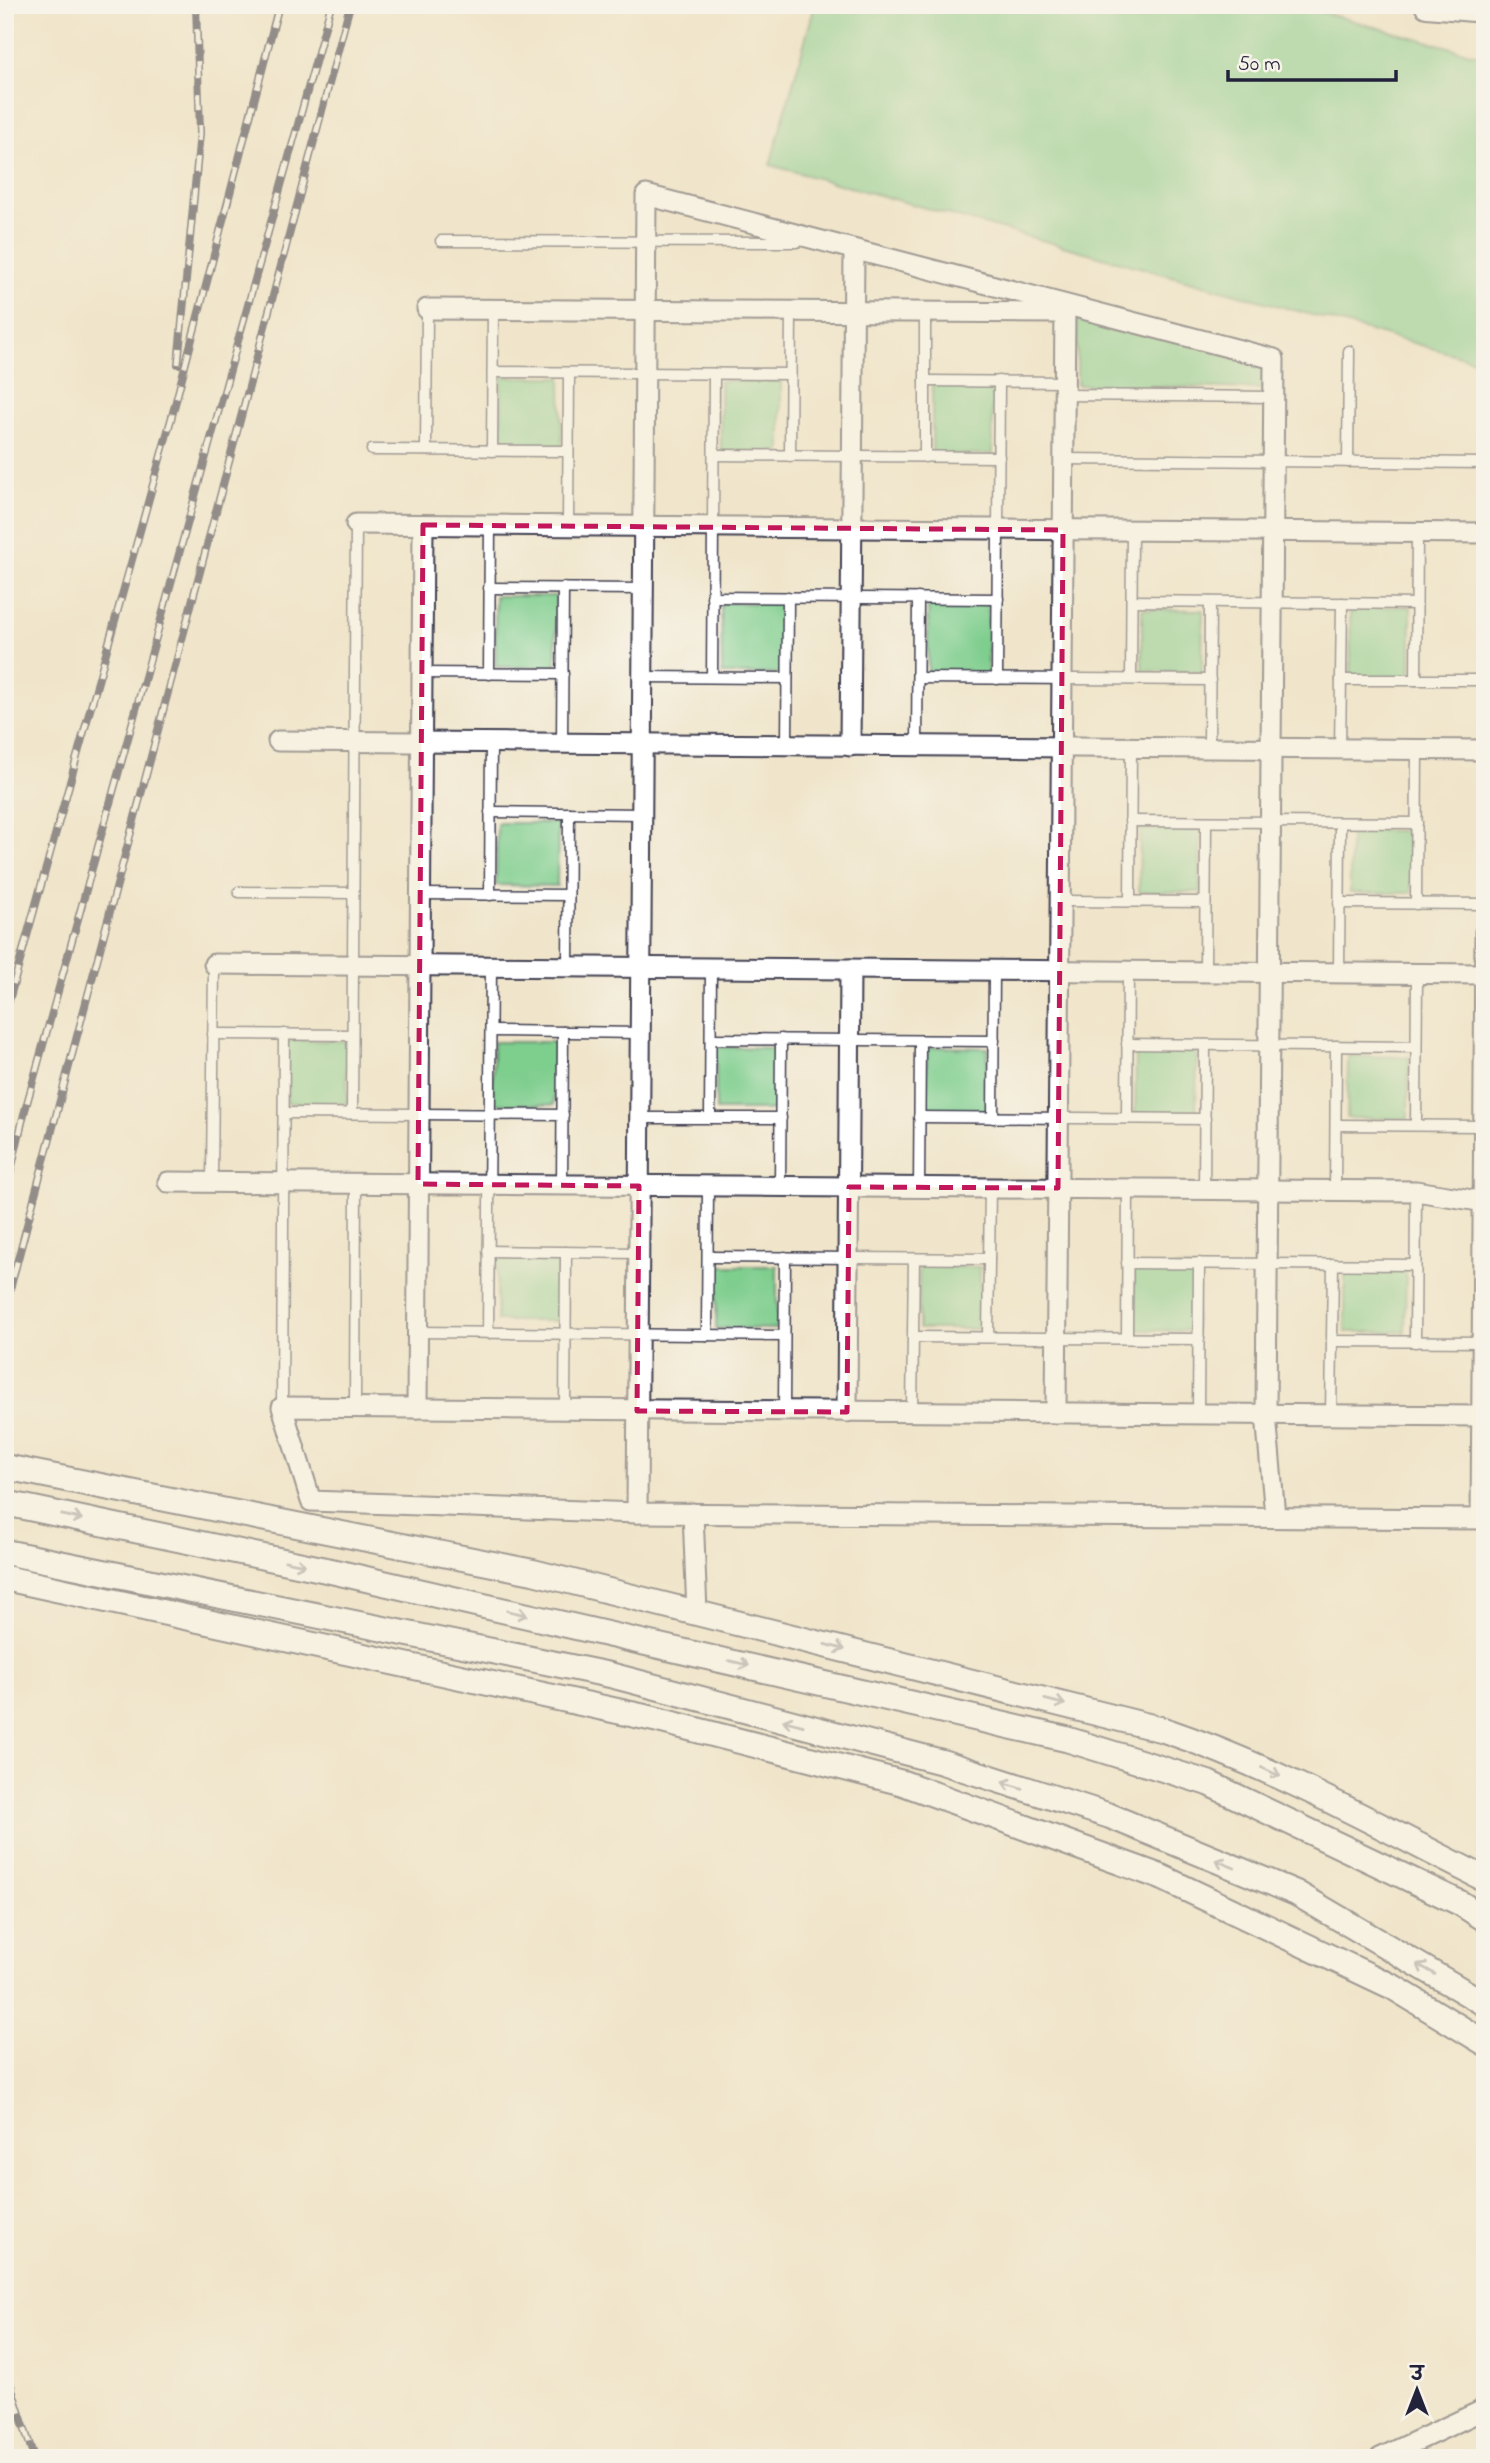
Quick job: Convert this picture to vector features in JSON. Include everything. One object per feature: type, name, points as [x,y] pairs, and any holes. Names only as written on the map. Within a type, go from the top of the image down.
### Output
[{"type":"street","points":[[1427,5],[1485,10]]},
{"type":"street","points":[[637,1513],[646,195],[1065,309],[1275,359],[1266,1415],[1275,1516]]},
{"type":"street","points":[[850,746],[854,250]]},
{"type":"street","points":[[427,309],[926,312],[1065,309]]},
{"type":"street","points":[[1056,1413],[1065,309]]},
{"type":"street","points":[[356,524],[1485,533]]},
{"type":"street","points":[[416,1408],[423,525]]},
{"type":"street","points":[[278,741],[1485,750]]},
{"type":"street","points":[[1481,1416],[282,1407],[311,1501],[637,1513],[1483,1519],[1481,1416],[1485,932]]},
{"type":"street","points":[[214,964],[1485,974]]},
{"type":"street","points":[[847,1412],[850,969]]},
{"type":"street","points":[[168,1182],[1416,1191],[1484,1202]]},
{"type":"street","points":[[5,1466],[533,1572],[1164,1730],[1223,1750],[1304,1787],[1485,1879]]},
{"type":"street","points":[[5,1503],[331,1571],[1066,1739],[1208,1783],[1460,1903],[1485,1919]]},
{"type":"street","points":[[693,1513],[697,1613]]},
{"type":"street","points":[[5,1552],[610,1675],[942,1762],[1110,1816],[1296,1893],[1485,2004]]},
{"type":"street","points":[[5,1578],[654,1718],[903,1783],[1161,1877],[1393,1987],[1485,2043]]},
{"type":"street","points":[[1380,2458],[1483,2410],[1485,2406]]},
{"type":"lane","points":[[441,241],[823,242]]},
{"type":"lane","points":[[426,450],[427,309]]},
{"type":"lane","points":[[492,451],[494,309]]},
{"type":"lane","points":[[790,456],[791,311]]},
{"type":"lane","points":[[925,457],[926,312]]},
{"type":"lane","points":[[1348,462],[1349,351]]},
{"type":"lane","points":[[493,372],[790,374]]},
{"type":"lane","points":[[568,526],[569,373]]},
{"type":"lane","points":[[712,677],[714,374]]},
{"type":"lane","points":[[925,380],[999,381],[1064,388],[1274,397]]},
{"type":"lane","points":[[997,678],[999,381]]},
{"type":"lane","points":[[372,450],[568,451]]},
{"type":"lane","points":[[714,455],[999,457]]},
{"type":"lane","points":[[1063,460],[1485,463]]},
{"type":"lane","points":[[352,1113],[356,524]]},
{"type":"lane","points":[[489,674],[490,525]]},
{"type":"lane","points":[[1131,679],[1132,530]]},
{"type":"lane","points":[[1416,680],[1417,533]]},
{"type":"lane","points":[[489,588],[643,590]]},
{"type":"lane","points":[[562,743],[563,588]]},
{"type":"lane","points":[[712,597],[998,599]]},
{"type":"lane","points":[[787,745],[788,597]]},
{"type":"lane","points":[[918,598],[918,746]]},
{"type":"lane","points":[[1132,601],[1416,604]]},
{"type":"lane","points":[[1209,748],[1210,602]]},
{"type":"lane","points":[[1340,749],[1342,603]]},
{"type":"lane","points":[[422,673],[563,674]]},
{"type":"lane","points":[[643,677],[787,678]]},
{"type":"lane","points":[[918,678],[1210,680]]},
{"type":"lane","points":[[1341,680],[1485,680]]},
{"type":"lane","points":[[490,895],[491,743]]},
{"type":"lane","points":[[1130,901],[1131,747]]},
{"type":"lane","points":[[1416,904],[1417,750]]},
{"type":"lane","points":[[490,812],[642,814]]},
{"type":"lane","points":[[568,967],[569,813]]},
{"type":"lane","points":[[1130,821],[1417,823]]},
{"type":"lane","points":[[1205,972],[1206,822]]},
{"type":"lane","points":[[1339,972],[1340,823]]},
{"type":"lane","points":[[239,892],[354,893]]},
{"type":"lane","points":[[420,894],[568,895]]},
{"type":"lane","points":[[1060,901],[1205,902]]},
{"type":"lane","points":[[1339,903],[1485,904]]},
{"type":"lane","points":[[212,1182],[214,964]]},
{"type":"lane","points":[[488,1333],[491,966]]},
{"type":"lane","points":[[710,1118],[711,968]]},
{"type":"lane","points":[[993,1118],[994,970]]},
{"type":"lane","points":[[1127,1118],[1128,971]]},
{"type":"lane","points":[[1416,1125],[1417,973]]},
{"type":"lane","points":[[491,1031],[640,1033]]},
{"type":"lane","points":[[562,1185],[563,1032]]},
{"type":"lane","points":[[213,1034],[352,1035]]},
{"type":"lane","points":[[282,1407],[284,1034]]},
{"type":"lane","points":[[711,1039],[994,1041]]},
{"type":"lane","points":[[780,1187],[781,1040]]},
{"type":"lane","points":[[919,1188],[920,1041]]},
{"type":"lane","points":[[1127,1044],[1416,1046]]},
{"type":"lane","points":[[1204,1190],[1205,1045]]},
{"type":"lane","points":[[1335,1191],[1336,1046]]},
{"type":"lane","points":[[284,1112],[563,1115]]},
{"type":"lane","points":[[919,1117],[1205,1119]]},
{"type":"lane","points":[[639,1118],[781,1118]]},
{"type":"lane","points":[[1336,1125],[1483,1126]]},
{"type":"lane","points":[[355,1408],[356,1183]]},
{"type":"lane","points":[[707,1335],[708,1186]]},
{"type":"lane","points":[[988,1337],[990,1188]]},
{"type":"lane","points":[[1127,1338],[1128,1189]]},
{"type":"lane","points":[[1415,1342],[1416,1191]]},
{"type":"lane","points":[[488,1251],[638,1253]]},
{"type":"lane","points":[[565,1409],[566,1252]]},
{"type":"lane","points":[[708,1257],[989,1259]]},
{"type":"lane","points":[[784,1411],[785,1257]]},
{"type":"lane","points":[[912,1412],[914,1259]]},
{"type":"lane","points":[[1127,1263],[1415,1265]]},
{"type":"lane","points":[[1199,1263],[1199,1414]]},
{"type":"lane","points":[[1331,1415],[1333,1265]]},
{"type":"lane","points":[[417,1332],[785,1336]]},
{"type":"lane","points":[[913,1337],[1199,1339]]},
{"type":"lane","points":[[1332,1341],[1482,1342]]},
{"type":"highlighted area","points":[[423,525],[1063,530],[1058,1188],[849,1187],[847,1412],[637,1411],[639,1186],[418,1184]]},
{"type":"green space","points":[[815,5],[1296,5],[1485,57],[1485,363],[770,165]]},
{"type":"green space","points":[[1077,313],[1266,365],[1267,389],[1077,385]]},
{"type":"green space","points":[[501,377],[561,377],[562,448],[502,449]]},
{"type":"green space","points":[[720,381],[781,381],[781,452],[721,452]]},
{"type":"green space","points":[[932,383],[992,383],[993,454],[932,455]]},
{"type":"green space","points":[[495,596],[556,596],[556,667],[496,667]]},
{"type":"green space","points":[[721,603],[782,603],[782,674],[722,674]]},
{"type":"green space","points":[[928,603],[988,603],[988,674],[928,674]]},
{"type":"green space","points":[[1350,607],[1411,607],[1411,678],[1351,678]]},
{"type":"green space","points":[[1142,609],[1203,610],[1202,672],[1142,671]]},
{"type":"green space","points":[[497,823],[558,823],[557,886],[496,885]]},
{"type":"green space","points":[[1140,829],[1200,830],[1200,892],[1139,892]]},
{"type":"green space","points":[[1350,830],[1411,831],[1411,893],[1350,893]]},
{"type":"green space","points":[[286,1040],[347,1041],[347,1104],[286,1103]]},
{"type":"green space","points":[[493,1042],[554,1042],[554,1105],[493,1104]]},
{"type":"green space","points":[[716,1047],[777,1048],[776,1110],[716,1110]]},
{"type":"green space","points":[[927,1047],[988,1048],[987,1111],[926,1110]]},
{"type":"green space","points":[[1136,1051],[1197,1052],[1196,1115],[1135,1114]]},
{"type":"green space","points":[[1348,1056],[1409,1057],[1408,1119],[1347,1118]]},
{"type":"green space","points":[[497,1258],[558,1259],[558,1321],[497,1321]]},
{"type":"green space","points":[[717,1266],[777,1266],[777,1329],[716,1328]]},
{"type":"green space","points":[[919,1266],[980,1267],[980,1329],[919,1329]]},
{"type":"green space","points":[[1134,1267],[1195,1268],[1195,1331],[1134,1330]]},
{"type":"green space","points":[[1345,1269],[1406,1269],[1405,1332],[1345,1332]]},
{"type":"railway","points":[[178,364],[200,133],[196,5]]},
{"type":"railway","points":[[5,1015],[172,416],[279,5]]},
{"type":"railway","points":[[5,1196],[24,1114],[331,5]]},
{"type":"railway","points":[[5,1308],[350,5]]},
{"type":"railway","points":[[5,2367],[34,2458]]}]
